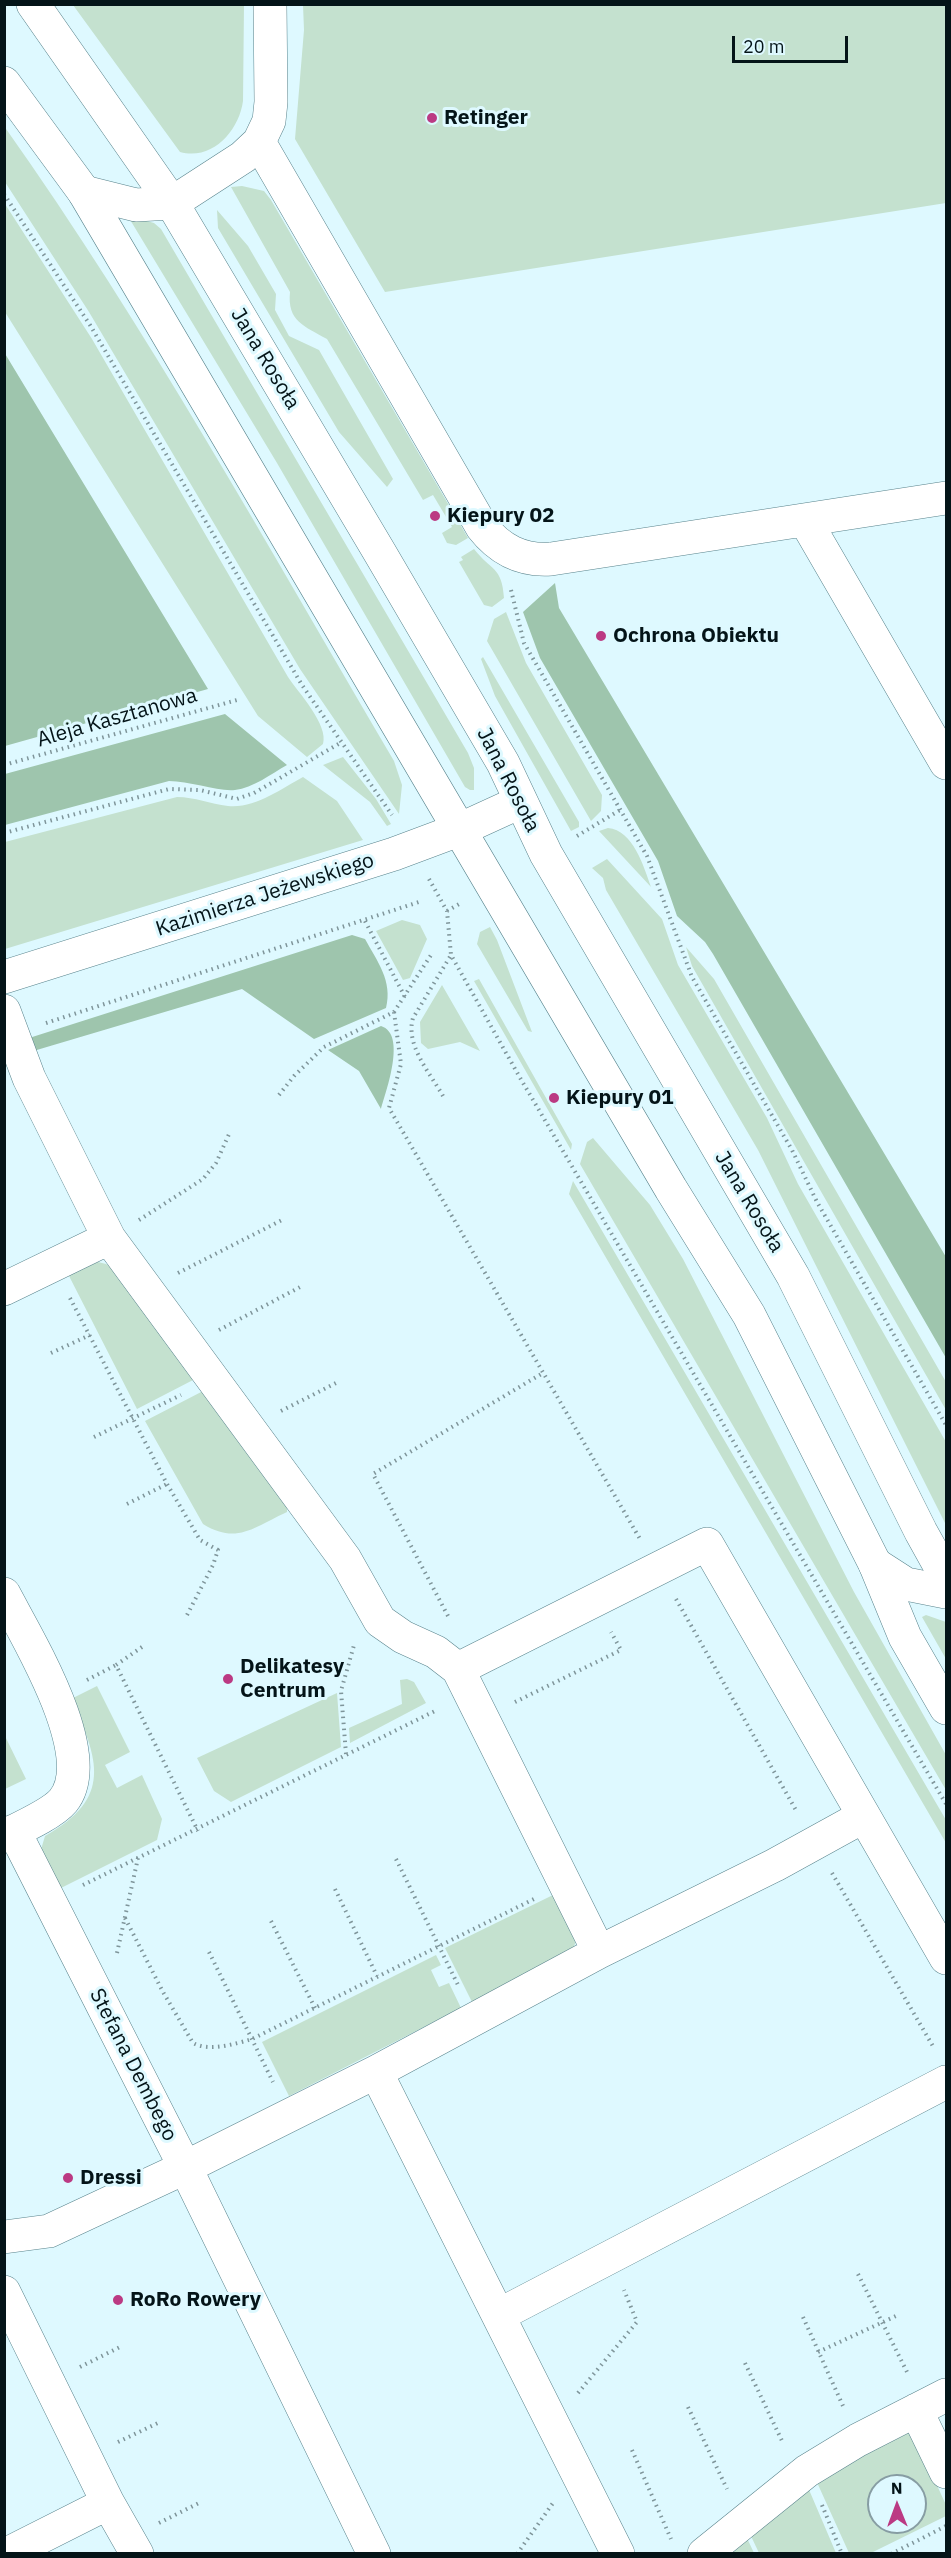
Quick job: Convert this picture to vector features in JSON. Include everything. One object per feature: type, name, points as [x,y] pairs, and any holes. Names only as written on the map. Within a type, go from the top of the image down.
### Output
[{"type":"street","name":"Jana Rosoła","points":[[33,4],[172,202],[484,731],[546,854],[793,1276],[921,1532],[946,1577]]},
{"type":"street","points":[[84,192],[136,205],[172,202],[243,157],[259,142],[269,121],[271,102],[270,4]]},
{"type":"street","points":[[4,83],[84,192],[671,1189],[744,1306],[875,1564],[905,1637],[946,1708]]},
{"type":"street","points":[[259,142],[482,526],[503,548],[521,557],[551,559],[946,498]]},
{"type":"street","points":[[805,520],[946,763]]},
{"type":"street","name":"Kazimierza Jeżewskiego","points":[[4,977],[394,854],[461,829],[520,802]]},
{"type":"street","points":[[8,1023],[28,1078],[110,1238],[211,1380],[345,1559],[366,1600],[380,1621],[403,1637],[436,1652],[470,1694],[599,1952]]},
{"type":"street","points":[[4,1289],[110,1238]]},
{"type":"street","points":[[470,1694],[707,1544],[946,1958]]},
{"type":"street","points":[[875,1564],[906,1584],[946,1593]]},
{"type":"street","name":"Stefana Dembego","points":[[4,1594],[58,1705],[71,1738],[74,1768],[73,1780],[63,1801],[9,1834],[104,2008],[374,2553]]},
{"type":"street","points":[[4,2237],[50,2231],[184,2168],[376,2072],[599,1952],[775,1865],[864,1816]]},
{"type":"street","points":[[376,2072],[618,2553]]},
{"type":"street","points":[[499,2315],[946,2082]]},
{"type":"street","points":[[4,2292],[108,2503],[133,2546]]},
{"type":"street","points":[[704,2553],[804,2475],[858,2440],[929,2404],[946,2472]]},
{"type":"street","points":[[7,2553],[108,2503]]},
{"type":"path","points":[[4,194],[90,325],[302,685],[396,820]]},
{"type":"path","points":[[503,548],[515,613],[524,643],[652,867],[683,957],[698,988],[792,1150],[817,1202],[946,1425]]},
{"type":"path","name":"Aleja Kasztanowa","points":[[4,765],[237,700]]},
{"type":"path","points":[[4,833],[170,789],[200,790],[237,799],[254,793],[342,742]]},
{"type":"path","points":[[572,839],[620,810]]},
{"type":"path","points":[[424,870],[447,911],[451,955],[946,1804]]},
{"type":"path","points":[[8,1023],[365,921],[419,902]]},
{"type":"path","points":[[365,921],[406,998]]},
{"type":"path","points":[[279,1095],[294,1076],[324,1047],[394,1012],[406,998],[431,955]]},
{"type":"path","points":[[443,1096],[414,1045],[410,1028],[413,1018],[451,955]]},
{"type":"path","points":[[394,1012],[401,1064],[389,1108],[644,1545]]},
{"type":"path","points":[[110,1238],[203,1179],[216,1163],[230,1132]]},
{"type":"path","points":[[146,1289],[284,1219]]},
{"type":"path","points":[[53,1265],[167,1484],[200,1540],[218,1550],[213,1565],[186,1617]]},
{"type":"path","points":[[187,1347],[302,1286]]},
{"type":"path","points":[[51,1353],[90,1335]]},
{"type":"path","points":[[449,1618],[373,1474],[543,1373]]},
{"type":"path","points":[[94,1437],[134,1420],[211,1380]]},
{"type":"path","points":[[248,1427],[336,1383]]},
{"type":"path","points":[[127,1504],[167,1484]]},
{"type":"path","points":[[346,1754],[341,1691],[366,1600]]},
{"type":"path","points":[[81,1886],[198,1831],[346,1754],[470,1694],[621,1650],[605,1622]]},
{"type":"path","points":[[142,1647],[116,1665],[198,1831]]},
{"type":"path","points":[[104,2008],[139,1857]]},
{"type":"path","points":[[396,1859],[475,2020]]},
{"type":"path","points":[[125,1918],[163,1992],[193,2043],[212,2046],[231,2045],[252,2039],[565,1885]]},
{"type":"path","points":[[335,1889],[377,1976]]},
{"type":"path","points":[[271,1922],[315,2008]]},
{"type":"path","points":[[209,1952],[289,2115]]},
{"type":"path","points":[[858,2274],[882,2322],[929,2404]]},
{"type":"path","points":[[552,2423],[637,2322],[624,2290],[626,2283]]},
{"type":"path","points":[[818,2352],[896,2316]]},
{"type":"path","points":[[803,2317],[858,2440]]},
{"type":"path","points":[[49,2382],[123,2346]]},
{"type":"path","points":[[745,2362],[842,2553]]},
{"type":"path","points":[[688,2407],[742,2522]]},
{"type":"path","points":[[86,2458],[160,2422]]},
{"type":"path","points":[[632,2450],[673,2543]]},
{"type":"path","points":[[517,2553],[577,2472]]},
{"type":"path","points":[[133,2546],[201,2502]]},
{"type":"path","points":[[891,2553],[946,2526]]},
{"type":"green space","points":[[73,5],[244,5],[243,101],[230,133],[213,148],[203,152],[192,154],[180,152]]},
{"type":"green space","points":[[303,5],[946,5],[946,203],[385,292],[295,139],[304,30]]},
{"type":"green space","points":[[4,126],[108,281],[206,439],[394,761],[402,785],[399,814],[300,669],[89,312],[5,182]]},
{"type":"green space","points":[[242,186],[264,191],[271,200],[468,538],[456,545],[447,543],[442,533],[452,527],[433,495],[423,500],[327,339],[304,326],[294,316],[291,310],[290,292],[231,187]]},
{"type":"green space","points":[[5,204],[92,339],[288,677],[317,718],[324,736],[323,744],[307,757],[258,716],[5,312]]},
{"type":"green space","points":[[217,210],[248,246],[276,294],[275,310],[289,336],[319,350],[393,479],[387,487],[339,432],[218,228]]},
{"type":"green space","points":[[129,218],[154,223],[161,229],[468,753],[474,768],[474,790],[465,787],[277,463]]},
{"type":"green space","points":[[4,352],[208,689],[5,746],[4,746]]},
{"type":"green space","points":[[474,549],[495,570],[501,580],[504,598],[492,607],[484,605],[459,562],[463,560],[461,557]]},
{"type":"green space","points":[[555,583],[559,608],[946,1257],[946,1358],[713,954],[705,942],[677,916],[658,861],[540,658],[523,612]]},
{"type":"green space","points":[[506,612],[526,663],[602,795],[601,811],[591,821],[487,641],[494,619]]},
{"type":"green space","points":[[483,657],[579,822],[579,827],[571,831],[495,696],[481,659]]},
{"type":"green space","points":[[225,714],[287,765],[242,789],[221,789],[169,781],[5,825],[5,774]]},
{"type":"green space","points":[[343,757],[376,799],[391,824],[387,826],[370,802],[323,765]]},
{"type":"green space","points":[[303,777],[337,801],[363,840],[5,949],[5,842],[177,797],[228,806],[248,804],[267,797]]},
{"type":"green space","points":[[608,828],[617,830],[631,842],[641,860],[651,887],[599,831]]},
{"type":"green space","points":[[607,859],[662,919],[678,965],[767,1118],[798,1184],[946,1442],[946,1525],[758,1150],[606,890],[603,878],[592,868]]},
{"type":"green space","points":[[402,920],[420,925],[427,939],[410,978],[403,980],[376,931]]},
{"type":"green space","points":[[490,927],[532,1032],[528,1031],[477,944],[480,932]]},
{"type":"green space","points":[[352,935],[365,939],[379,963],[386,980],[388,998],[386,1008],[314,1039],[242,989],[30,1052],[26,1039]]},
{"type":"green space","points":[[686,947],[714,979],[946,1382],[946,1410],[692,966]]},
{"type":"green space","points":[[479,979],[572,1144],[571,1150],[474,981]]},
{"type":"green space","points":[[442,985],[480,1051],[460,1042],[428,1049],[421,1043],[420,1022]]},
{"type":"green space","points":[[381,1026],[389,1031],[394,1051],[393,1064],[381,1109],[359,1071],[328,1050]]},
{"type":"green space","points":[[593,1138],[650,1205],[683,1259],[854,1592],[946,1755],[946,1790],[580,1164],[587,1142]]},
{"type":"green space","points":[[573,1181],[946,1820],[946,1843],[569,1194]]},
{"type":"green space","points":[[98,1262],[106,1264],[117,1272],[195,1379],[137,1409],[68,1274],[87,1264]]},
{"type":"green space","points":[[205,1390],[287,1501],[287,1512],[245,1532],[226,1533],[203,1524],[145,1421]]},
{"type":"green space","points":[[926,1615],[946,1622],[946,1659],[922,1617]]},
{"type":"green space","points":[[407,1679],[414,1682],[426,1703],[350,1743],[349,1728],[402,1704],[400,1680]]},
{"type":"green space","points":[[97,1686],[130,1752],[105,1765],[117,1788],[142,1775],[162,1819],[157,1840],[59,1889],[40,1853],[45,1836],[67,1822],[82,1807],[90,1792],[94,1776],[93,1759],[81,1721],[71,1699]]},
{"type":"green space","points":[[337,1693],[341,1747],[231,1802],[214,1791],[197,1758]]},
{"type":"green space","points":[[4,1734],[26,1779],[5,1789],[4,1789]]},
{"type":"green space","points":[[553,1895],[576,1941],[572,1952],[472,2002],[445,1948]]},
{"type":"green space","points":[[436,1955],[441,1965],[431,1970],[439,1987],[449,1983],[461,2008],[289,2096],[262,2042]]},
{"type":"green space","points":[[909,2424],[946,2505],[946,2516],[927,2525],[927,2474],[867,2474],[867,2534],[910,2534],[871,2553],[849,2553],[815,2478]]},
{"type":"green space","points":[[807,2485],[836,2553],[759,2553],[750,2534]]},
{"type":"green space","points":[[746,2536],[754,2553],[726,2554]]},
{"type":"place","name":"Retinger","points":[[432,118]]},
{"type":"place","name":"Kiepury 02","points":[[435,516]]},
{"type":"place","name":"Ochrona Obiektu","points":[[601,636]]},
{"type":"place","name":"Kiepury 01","points":[[554,1098]]},
{"type":"place","name":"Delikatesy Centrum","points":[[228,1679]]},
{"type":"place","name":"Dressi","points":[[68,2178]]},
{"type":"place","name":"RoRo Rowery","points":[[118,2300]]}]
